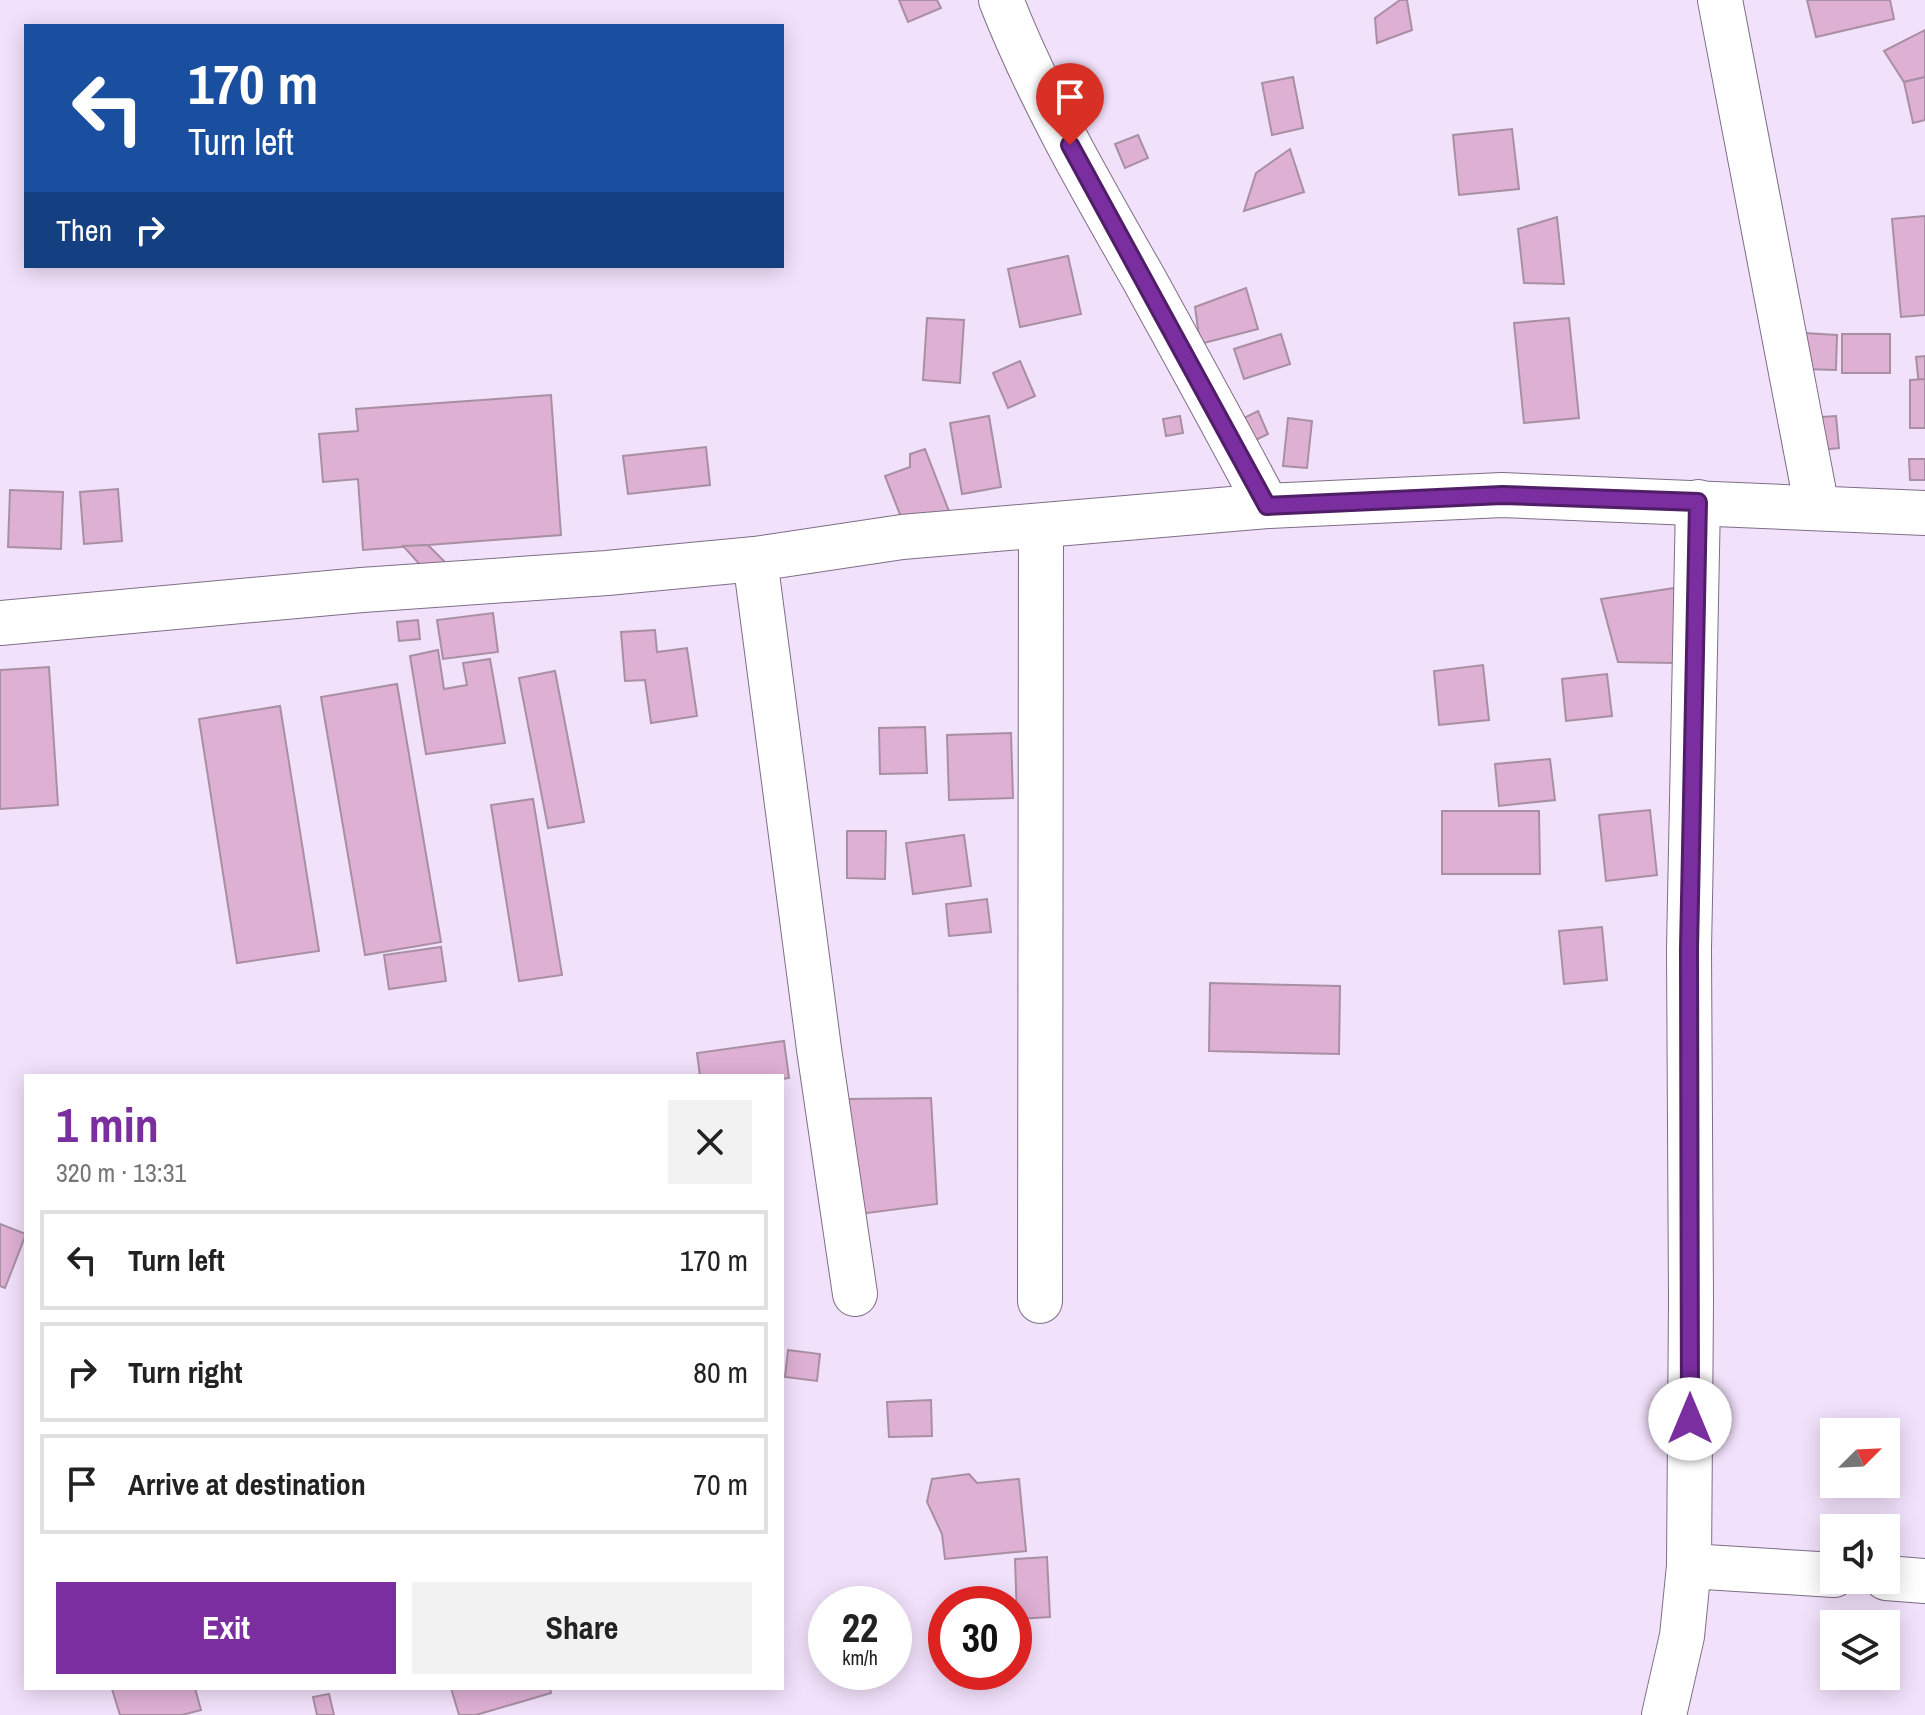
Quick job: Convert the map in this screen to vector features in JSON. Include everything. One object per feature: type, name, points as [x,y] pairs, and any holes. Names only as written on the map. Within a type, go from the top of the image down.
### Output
[{"type":"street","points":[[1001,0],[1016,39],[1098,198],[1267,506]]},
{"type":"street","points":[[1720,0],[1817,508]]},
{"type":"street","points":[[0,623],[362,590],[607,573],[755,559],[902,537],[1267,506],[1502,495],[1925,513]]},
{"type":"street","points":[[1664,1715],[1682,1636],[1689,1566],[1691,1301],[1688,965],[1698,502]]},
{"type":"street","points":[[1040,1301],[1041,526]]},
{"type":"street","points":[[755,559],[817,1033],[855,1294]]},
{"type":"street","points":[[1689,1566],[1820,1574]]},
{"type":"street","points":[[1900,1579],[1925,1581]]},
{"type":"building","points":[[899,0],[937,0],[941,8],[908,22]]},
{"type":"building","points":[[1400,0],[1407,0],[1412,30],[1377,43],[1375,18]]},
{"type":"building","points":[[1807,0],[1890,0],[1894,19],[1816,37]]},
{"type":"building","points":[[1925,30],[1925,77],[1904,82],[1884,51]]},
{"type":"building","points":[[1293,77],[1303,128],[1272,135],[1262,83]]},
{"type":"building","points":[[1925,77],[1925,120],[1913,123],[1904,82]]},
{"type":"building","points":[[1512,129],[1519,189],[1459,195],[1453,135]]},
{"type":"building","points":[[1138,135],[1148,158],[1125,168],[1115,144]]},
{"type":"building","points":[[1290,149],[1304,192],[1244,211],[1256,173]]},
{"type":"building","points":[[1925,216],[1925,315],[1901,317],[1892,219]]},
{"type":"building","points":[[1557,217],[1564,284],[1524,283],[1518,229]]},
{"type":"building","points":[[1068,256],[1081,314],[1020,327],[1008,269]]},
{"type":"building","points":[[1246,288],[1258,329],[1200,344],[1195,307]]},
{"type":"building","points":[[927,318],[964,320],[960,383],[923,380]]},
{"type":"building","points":[[1569,318],[1579,418],[1524,423],[1514,323]]},
{"type":"building","points":[[1804,333],[1837,335],[1836,370],[1803,369]]},
{"type":"building","points":[[1281,334],[1290,364],[1244,379],[1234,349]]},
{"type":"building","points":[[1842,334],[1890,334],[1890,373],[1842,373]]},
{"type":"building","points":[[1925,356],[1925,395],[1920,396],[1916,357]]},
{"type":"building","points":[[1020,361],[1035,396],[1008,408],[993,373]]},
{"type":"building","points":[[1925,379],[1925,428],[1910,428],[1910,380]]},
{"type":"building","points":[[551,395],[561,535],[363,550],[358,479],[323,482],[319,434],[358,431],[356,409]]},
{"type":"building","points":[[1258,411],[1268,434],[1254,441],[1244,418]]},
{"type":"building","points":[[989,416],[1001,487],[962,494],[950,423]]},
{"type":"building","points":[[1180,416],[1183,433],[1166,436],[1163,419]]},
{"type":"building","points":[[1836,416],[1839,448],[1810,451],[1807,418]]},
{"type":"building","points":[[1288,418],[1312,421],[1307,468],[1283,466]]},
{"type":"building","points":[[706,447],[710,485],[628,494],[623,456]]},
{"type":"building","points":[[925,449],[952,519],[908,535],[885,476],[910,467],[910,454]]},
{"type":"building","points":[[1909,459],[1925,459],[1925,480],[1910,480]]},
{"type":"building","points":[[118,489],[122,541],[84,544],[80,492]]},
{"type":"building","points":[[10,490],[63,492],[61,549],[8,547]]},
{"type":"building","points":[[428,545],[446,563],[422,567],[403,546]]},
{"type":"building","points":[[1681,587],[1673,663],[1618,662],[1601,599]]},
{"type":"building","points":[[493,613],[498,652],[443,659],[437,620]]},
{"type":"building","points":[[418,620],[420,639],[399,641],[397,622]]},
{"type":"building","points":[[655,630],[657,652],[687,648],[697,716],[651,723],[645,680],[625,681],[621,632]]},
{"type":"building","points":[[438,650],[444,689],[467,685],[463,663],[490,659],[505,743],[426,754],[410,656]]},
{"type":"building","points":[[1483,665],[1489,720],[1439,725],[1434,671]]},
{"type":"building","points":[[49,667],[58,805],[0,809],[0,670]]},
{"type":"building","points":[[555,671],[584,822],[548,828],[519,678]]},
{"type":"building","points":[[1607,674],[1612,716],[1566,721],[1562,679]]},
{"type":"building","points":[[397,684],[441,942],[365,955],[321,697]]},
{"type":"building","points":[[280,706],[319,951],[237,963],[199,719]]},
{"type":"building","points":[[925,727],[927,773],[880,774],[879,728]]},
{"type":"building","points":[[1011,733],[1013,798],[949,800],[947,735]]},
{"type":"building","points":[[1550,759],[1555,800],[1499,806],[1495,764]]},
{"type":"building","points":[[533,799],[562,975],[519,981],[491,805]]},
{"type":"building","points":[[1650,810],[1657,875],[1606,881],[1599,815]]},
{"type":"building","points":[[1442,811],[1539,811],[1540,874],[1442,874]]},
{"type":"building","points":[[847,831],[886,831],[885,879],[847,878]]},
{"type":"building","points":[[964,835],[971,886],[913,894],[906,843]]},
{"type":"building","points":[[987,899],[991,932],[949,936],[946,904]]},
{"type":"building","points":[[1602,927],[1607,980],[1564,984],[1559,931]]},
{"type":"building","points":[[441,947],[446,981],[389,989],[384,955]]},
{"type":"building","points":[[1210,983],[1340,986],[1339,1054],[1209,1051]]},
{"type":"building","points":[[784,1041],[789,1078],[784,1079],[784,1074],[700,1074],[697,1053]]},
{"type":"building","points":[[931,1098],[937,1204],[860,1214],[845,1099]]},
{"type":"building","points":[[0,1224],[24,1233],[24,1239],[5,1288],[0,1286]]},
{"type":"building","points":[[788,1350],[820,1354],[817,1381],[785,1377]]},
{"type":"building","points":[[931,1400],[932,1436],[889,1437],[887,1402]]},
{"type":"building","points":[[969,1474],[977,1483],[1019,1479],[1026,1551],[945,1559],[942,1534],[927,1502],[932,1479]]},
{"type":"building","points":[[1047,1557],[1050,1617],[1032,1618],[1032,1586],[1016,1586],[1015,1559]]},
{"type":"building","points":[[112,1690],[196,1690],[201,1710],[182,1715],[120,1715]]},
{"type":"building","points":[[452,1690],[550,1690],[551,1693],[476,1715],[459,1715]]},
{"type":"building","points":[[329,1694],[334,1715],[317,1715],[313,1697]]},
{"type":"route","points":[[1070,145],[1267,506],[1502,495],[1698,502],[1689,949],[1690,1419]]}]
